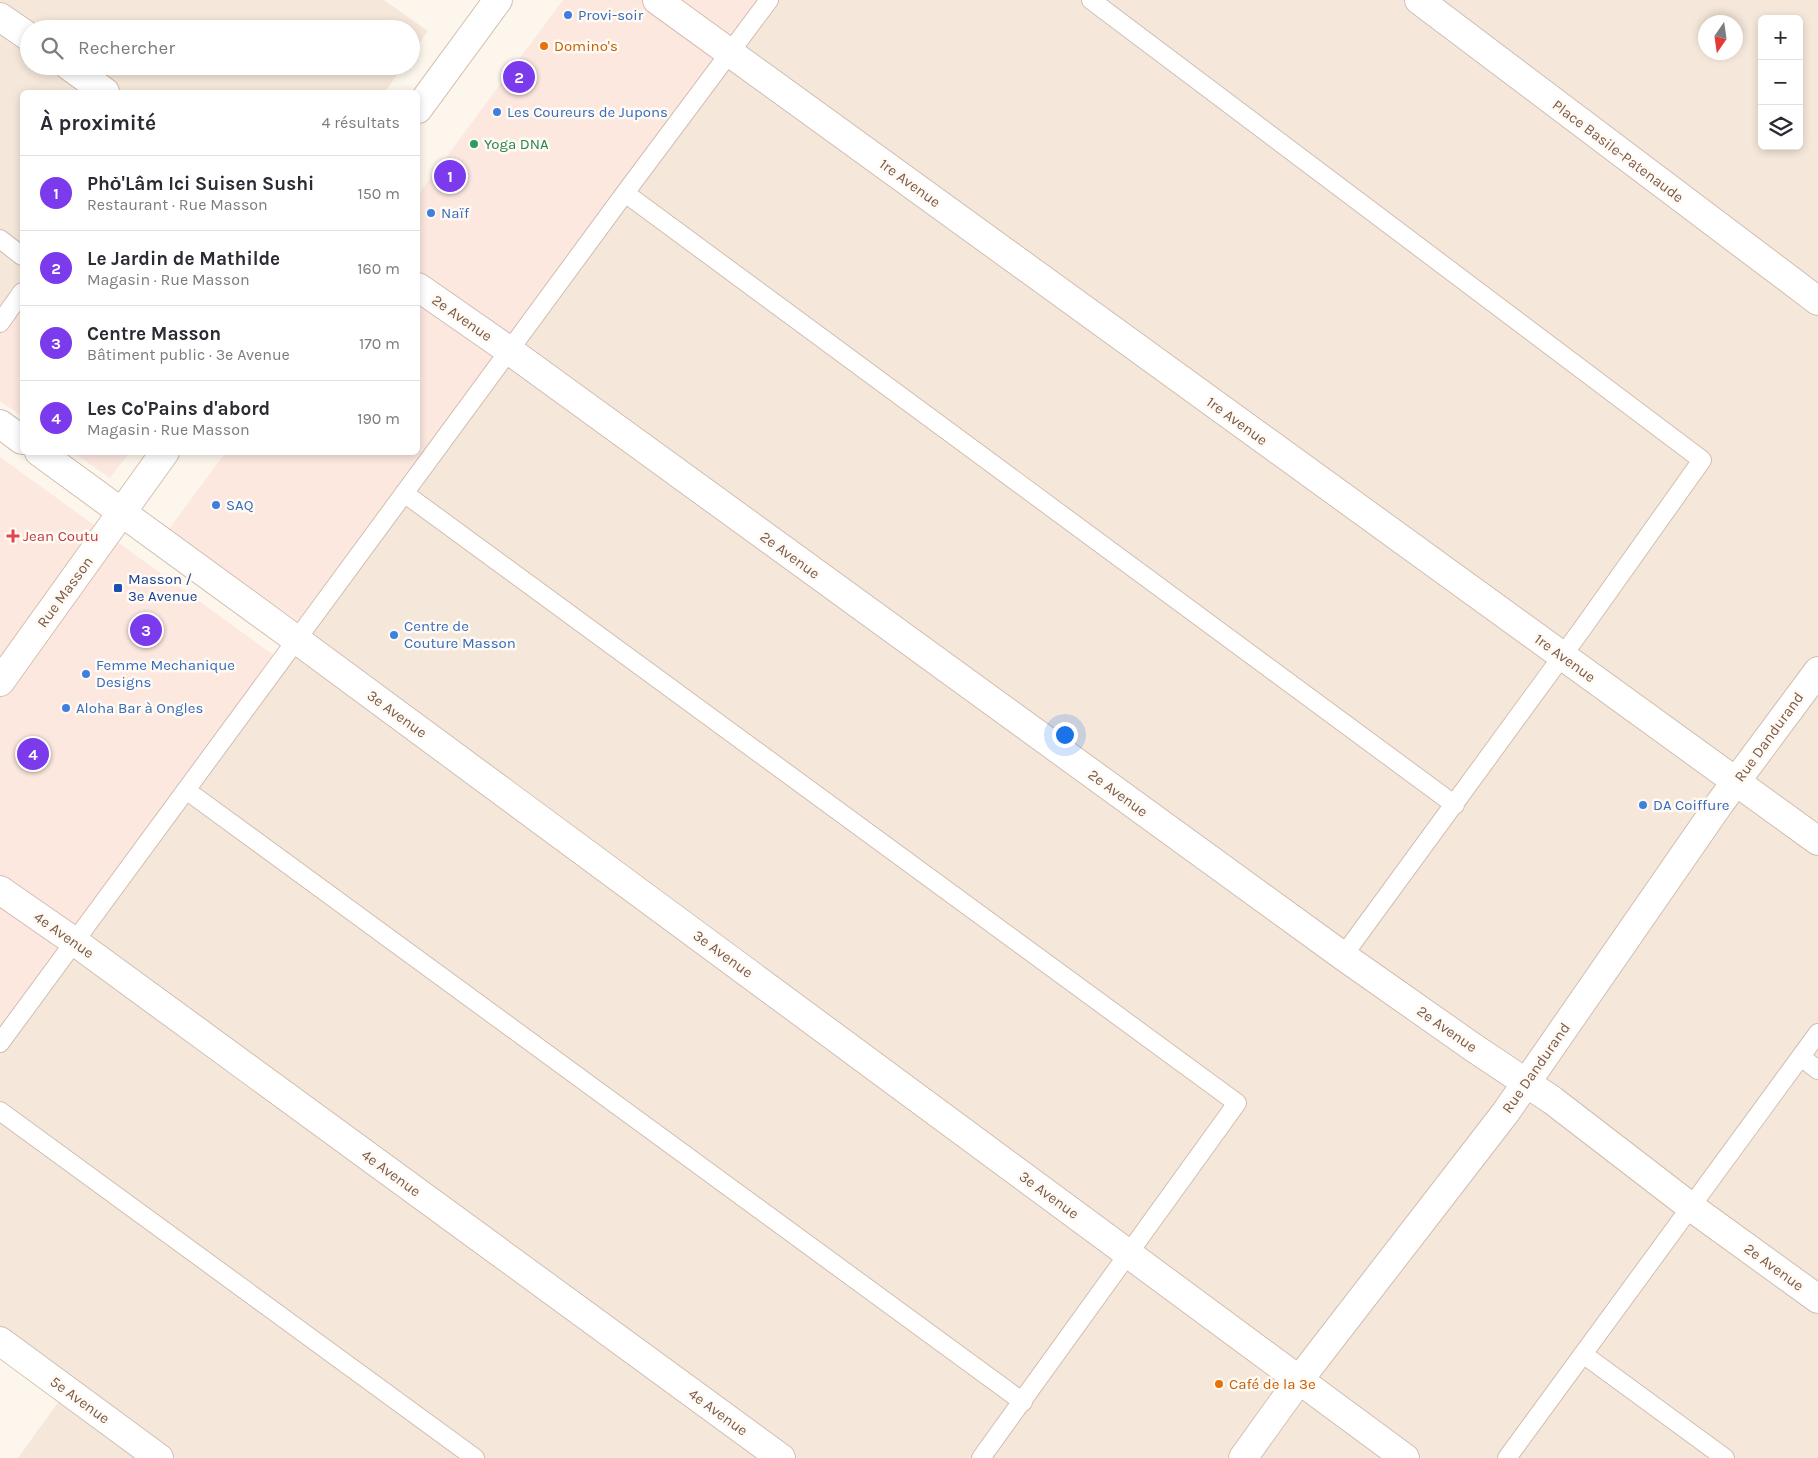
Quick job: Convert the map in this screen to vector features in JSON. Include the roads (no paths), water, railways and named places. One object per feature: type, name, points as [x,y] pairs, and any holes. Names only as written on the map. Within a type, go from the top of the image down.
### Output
[{"type":"street","points":[[420,106],[498,0]]},
{"type":"street","name":"1re Avenue","points":[[657,0],[1818,841]]},
{"type":"street","name":"Place Basile-Patenaude","points":[[1419,0],[1818,301]]},
{"type":"street","points":[[0,17],[20,31]]},
{"type":"street","points":[[81,75],[102,90]]},
{"type":"street","name":"2e Avenue","points":[[420,288],[510,351],[1344,956],[1474,1048],[1552,1100],[1691,1207],[1818,1299]]},
{"type":"street","points":[[0,424],[20,439]]},
{"type":"street","name":"3e Avenue","points":[[43,455],[297,640],[1405,1458]]},
{"type":"street","name":"Rue Masson","points":[[0,682],[163,455]]},
{"type":"street","name":"Rue Dandurand","points":[[1243,1458],[1526,1083],[1736,782],[1818,671]]},
{"type":"street","name":"4e Avenue","points":[[0,890],[781,1458]]},
{"type":"street","name":"5e Avenue","points":[[0,1341],[160,1458]]},
{"type":"lane","points":[[0,1043],[769,0]]},
{"type":"lane","points":[[1091,0],[1702,460],[1456,805],[1344,956]]},
{"type":"lane","points":[[625,193],[1456,805]]},
{"type":"lane","points":[[0,239],[20,254]]},
{"type":"lane","points":[[0,323],[20,295]]},
{"type":"lane","points":[[404,493],[1237,1103],[981,1458]]},
{"type":"lane","points":[[186,790],[1023,1402]]},
{"type":"lane","points":[[1507,1458],[1818,1033]]},
{"type":"lane","points":[[1801,1057],[1818,1070]]},
{"type":"lane","points":[[0,1111],[475,1458]]},
{"type":"lane","points":[[1583,1354],[1725,1458]]},
{"type":"place","name":"Provi-soir","points":[[568,15]]},
{"type":"place","name":"Domino's","points":[[544,46]]},
{"type":"place","name":"Le Jardin de Mathilde","points":[[519,77]]},
{"type":"place","name":"Les Coureurs de Jupons","points":[[497,112]]},
{"type":"place","name":"Yoga DNA","points":[[474,144]]},
{"type":"place","name":"Phỏ'Lâm Ici Suisen Sushi","points":[[450,176]]},
{"type":"place","name":"Naïf","points":[[431,213]]},
{"type":"place","name":"SAQ","points":[[216,505]]},
{"type":"place","name":"Jean Coutu","points":[[13,536]]},
{"type":"place","name":"Masson / 3e Avenue","points":[[118,588]]},
{"type":"place","name":"Centre Masson","points":[[146,630]]},
{"type":"place","name":"Centre de Couture Masson","points":[[394,635]]},
{"type":"place","name":"Femme Mechanique Designs","points":[[86,674]]},
{"type":"place","name":"Aloha Bar à Ongles","points":[[66,708]]},
{"type":"place","name":"Les Co'Pains d'abord","points":[[33,754]]},
{"type":"place","name":"DA Coiffure","points":[[1643,805]]},
{"type":"place","name":"Café de la 3e","points":[[1219,1384]]}]
